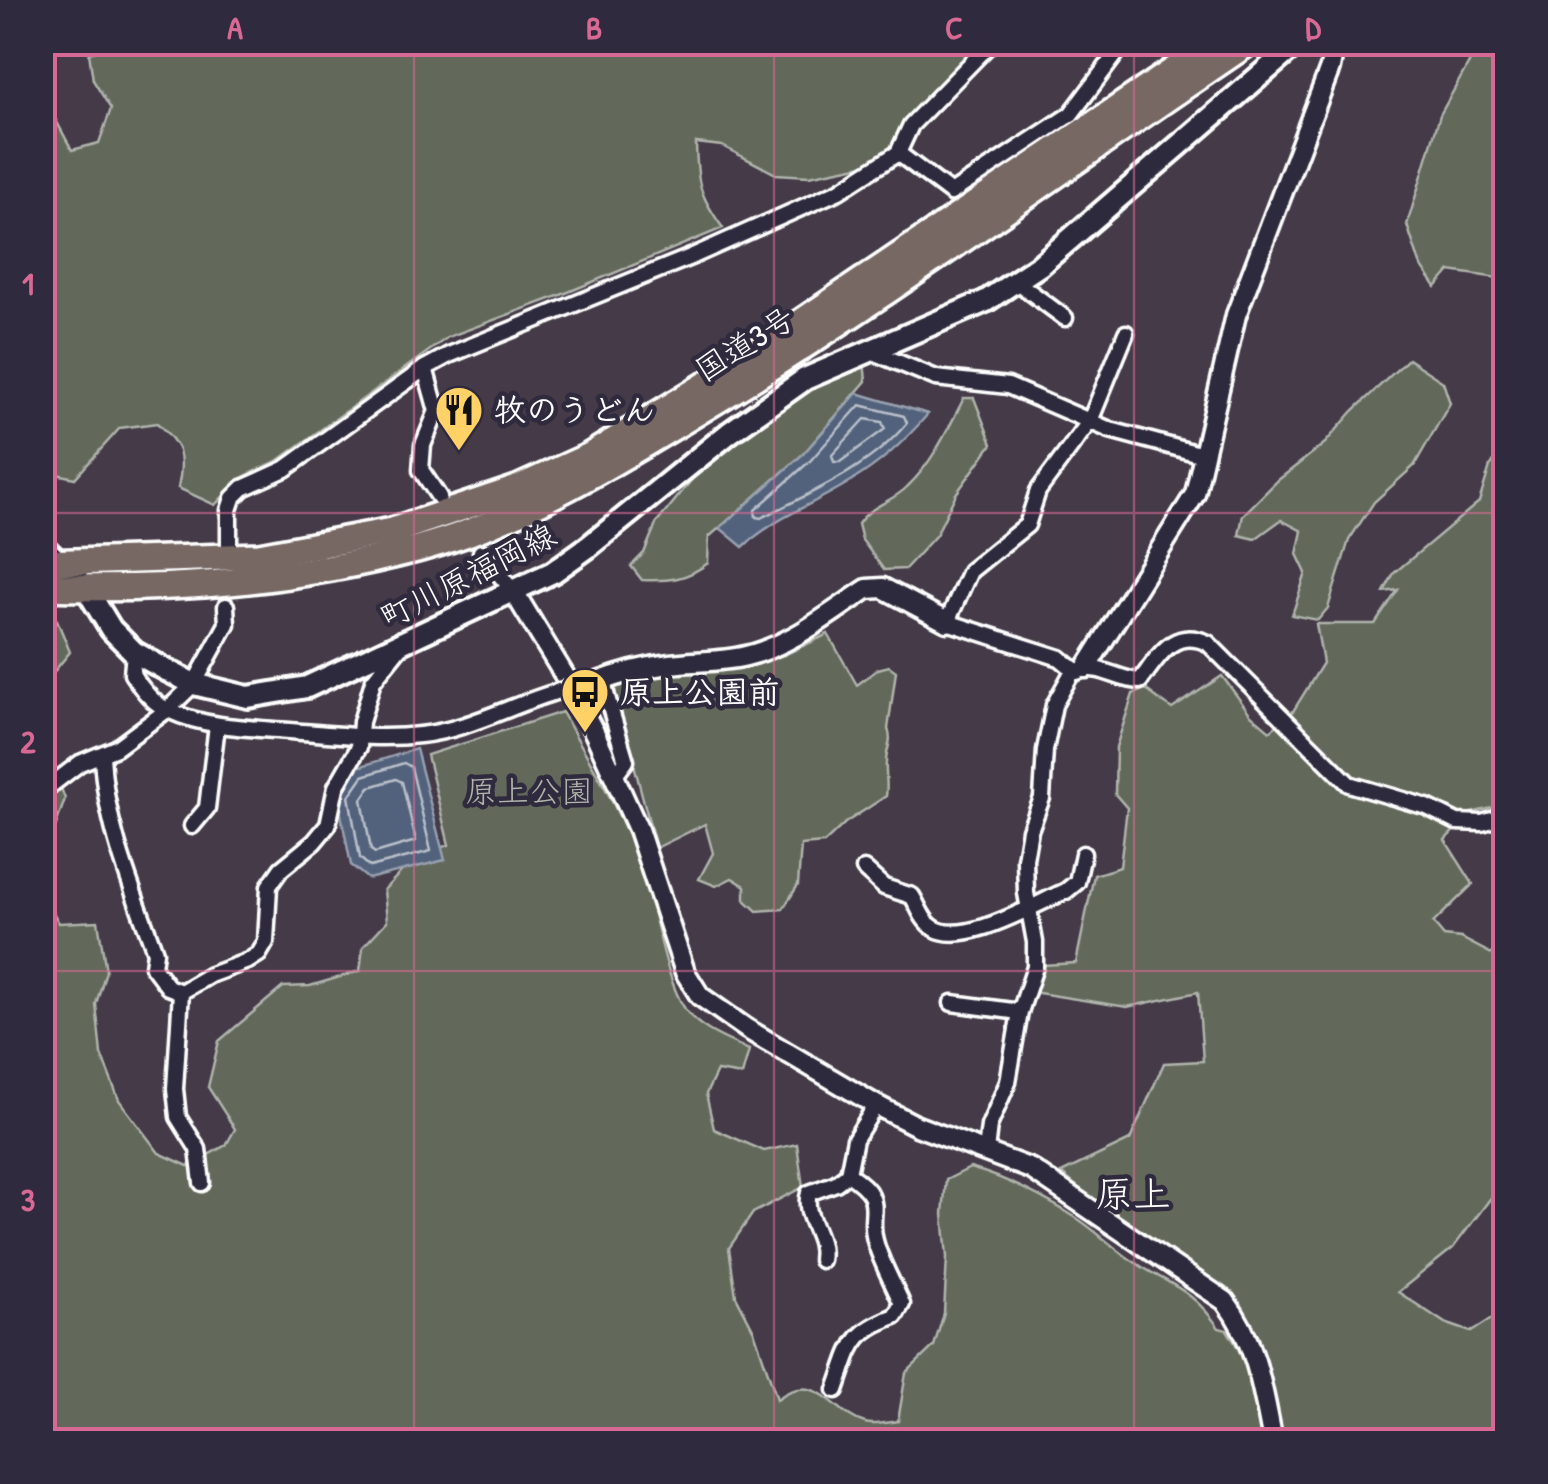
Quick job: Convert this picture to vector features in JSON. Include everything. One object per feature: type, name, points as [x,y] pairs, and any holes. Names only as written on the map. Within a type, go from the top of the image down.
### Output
[{"type":"highway","name":"国道3号","points":[[48,558],[259,556],[392,532],[516,490],[590,456],[732,369],[1216,42]]},
{"type":"highway","name":"国道3号","points":[[42,587],[234,584],[327,569],[421,548],[536,503],[595,474],[766,370],[1249,42]]},
{"type":"main road","name":"町川原福岡線","points":[[48,558],[86,588],[110,629],[134,652],[194,684],[248,697],[288,692],[342,673],[514,592],[579,554],[805,378],[986,301],[1017,282],[1299,42]]},
{"type":"street","points":[[230,544],[229,510],[233,498],[243,488],[284,469],[425,368],[839,191],[898,153],[911,125],[992,42]]},
{"type":"street","points":[[898,153],[951,193],[1071,114],[1125,42]]},
{"type":"street","points":[[986,1152],[989,1126],[1008,1082],[1020,1012],[1035,967],[1025,859],[1042,798],[1045,750],[1054,705],[1195,494],[1236,315],[1330,68],[1336,42]]},
{"type":"street","points":[[1017,282],[1065,318]]},
{"type":"street","points":[[947,622],[970,571],[1027,525],[1038,492],[1090,421],[1126,333]]},
{"type":"street","points":[[868,350],[936,378],[1008,386],[1110,430],[1203,455]]},
{"type":"street","points":[[425,368],[437,411],[422,444],[421,470],[439,498]]},
{"type":"street","points":[[482,552],[514,592],[566,678],[638,829],[685,972],[700,996],[747,1029],[876,1105],[918,1126],[1031,1169],[1225,1301],[1241,1322],[1257,1358],[1273,1442]]},
{"type":"street","points":[[134,652],[132,674],[145,694],[167,710],[217,725],[360,738],[422,735],[480,719],[558,690],[669,664],[750,656],[780,643],[868,590],[883,588],[947,622],[1129,681],[1140,681],[1168,644],[1179,638],[1195,637],[1208,643],[1349,784],[1427,807],[1457,822],[1482,823],[1506,816]]},
{"type":"street","points":[[42,792],[80,763],[102,756],[167,710],[194,684],[226,624],[226,606]]},
{"type":"street","points":[[181,992],[259,954],[266,942],[269,886],[280,869],[314,842],[328,825],[336,786],[359,747],[372,681],[402,644]]},
{"type":"street","points":[[599,682],[626,761],[614,777]]},
{"type":"street","points":[[192,826],[207,808],[217,725]]},
{"type":"street","points":[[102,756],[118,848],[155,952],[153,967],[168,986],[181,992]]},
{"type":"street","points":[[864,869],[884,886],[912,896],[925,922],[937,931],[954,935],[981,928],[1066,892],[1077,882],[1082,854]]},
{"type":"street","points":[[181,992],[174,1089],[178,1117],[198,1149],[202,1183]]},
{"type":"street","points":[[952,1003],[1020,1012]]},
{"type":"street","points":[[821,1260],[823,1250],[808,1212],[809,1192],[836,1183],[848,1174],[854,1139],[876,1105]]},
{"type":"street","points":[[836,1390],[855,1339],[866,1327],[895,1316],[902,1304],[875,1242],[874,1201],[864,1184],[848,1174]]},
{"type":"green space","points":[[126,43],[983,43],[888,160],[809,176],[776,174],[722,146],[696,143],[701,188],[723,228],[448,337],[279,460],[239,479],[215,505],[178,488],[179,451],[157,423],[120,428],[75,478],[43,471],[42,85],[72,150],[99,143],[111,109],[93,80],[89,53]]},
{"type":"green space","points":[[1480,43],[1505,43],[1505,279],[1450,271],[1436,287],[1420,264],[1407,225],[1440,115]]},
{"type":"green space","points":[[1408,359],[1443,382],[1450,403],[1414,466],[1374,502],[1349,540],[1328,608],[1318,620],[1292,615],[1306,573],[1297,554],[1302,531],[1281,520],[1255,539],[1239,535],[1243,515],[1277,481],[1325,443]]},
{"type":"green space","points":[[864,361],[866,381],[803,454],[709,537],[708,563],[677,578],[642,580],[631,566],[644,553],[656,524],[710,457],[829,374]]},
{"type":"green space","points":[[964,398],[974,398],[992,444],[956,494],[936,535],[905,569],[884,570],[862,540],[858,524],[917,477]]},
{"type":"green space","points":[[1505,449],[1505,805],[1471,813],[1445,840],[1473,884],[1433,923],[1444,936],[1461,938],[1505,961],[1505,1179],[1453,1248],[1398,1292],[1445,1323],[1471,1332],[1505,1310],[1505,1441],[1280,1441],[1259,1337],[1246,1317],[1206,1275],[1109,1214],[1061,1173],[1130,1140],[1164,1063],[1203,1061],[1198,992],[1127,1007],[1032,992],[1043,965],[1076,963],[1094,875],[1120,867],[1127,808],[1115,794],[1116,747],[1133,694],[1145,689],[1172,709],[1222,676],[1251,715],[1270,731],[1292,713],[1323,663],[1316,624],[1375,624],[1398,590],[1384,592],[1394,573],[1479,502],[1490,466]]},
{"type":"green space","points":[[57,620],[70,652],[43,685],[43,627]]},
{"type":"green space","points":[[828,634],[857,685],[878,669],[889,666],[896,671],[888,729],[886,796],[845,823],[824,843],[801,845],[798,885],[783,909],[757,911],[745,900],[745,886],[732,878],[716,886],[699,879],[713,853],[705,824],[656,848],[621,715],[613,700],[617,685],[678,672],[722,671],[756,663],[784,655]]},
{"type":"green space","name":"原上公園","points":[[562,712],[634,848],[672,980],[685,1009],[706,1029],[749,1050],[742,1075],[717,1071],[706,1094],[714,1129],[764,1151],[797,1144],[803,1187],[753,1213],[729,1248],[736,1296],[754,1331],[777,1399],[791,1391],[815,1391],[865,1423],[898,1421],[906,1373],[934,1346],[944,1313],[946,1180],[970,1168],[1011,1183],[1063,1210],[1198,1303],[1235,1342],[1251,1383],[1264,1441],[43,1441],[42,770],[61,788],[65,799],[48,848],[43,894],[59,923],[98,921],[106,971],[96,1004],[101,1054],[119,1100],[159,1153],[188,1166],[226,1145],[235,1129],[208,1087],[219,1041],[283,987],[310,986],[360,971],[363,947],[387,921],[384,890],[417,855],[449,845],[427,755]]},
{"type":"water","points":[[857,393],[928,414],[873,467],[768,527],[743,547],[720,528],[803,454]]},
{"type":"water","points":[[416,749],[445,860],[368,879],[351,865],[337,794],[355,768]]},
{"type":"place","name":"牧のうどん","points":[[459,452]]},
{"type":"place","name":"原上公園前","points":[[585,734]]},
{"type":"district","name":"原上","points":[[1133,1194]]}]
